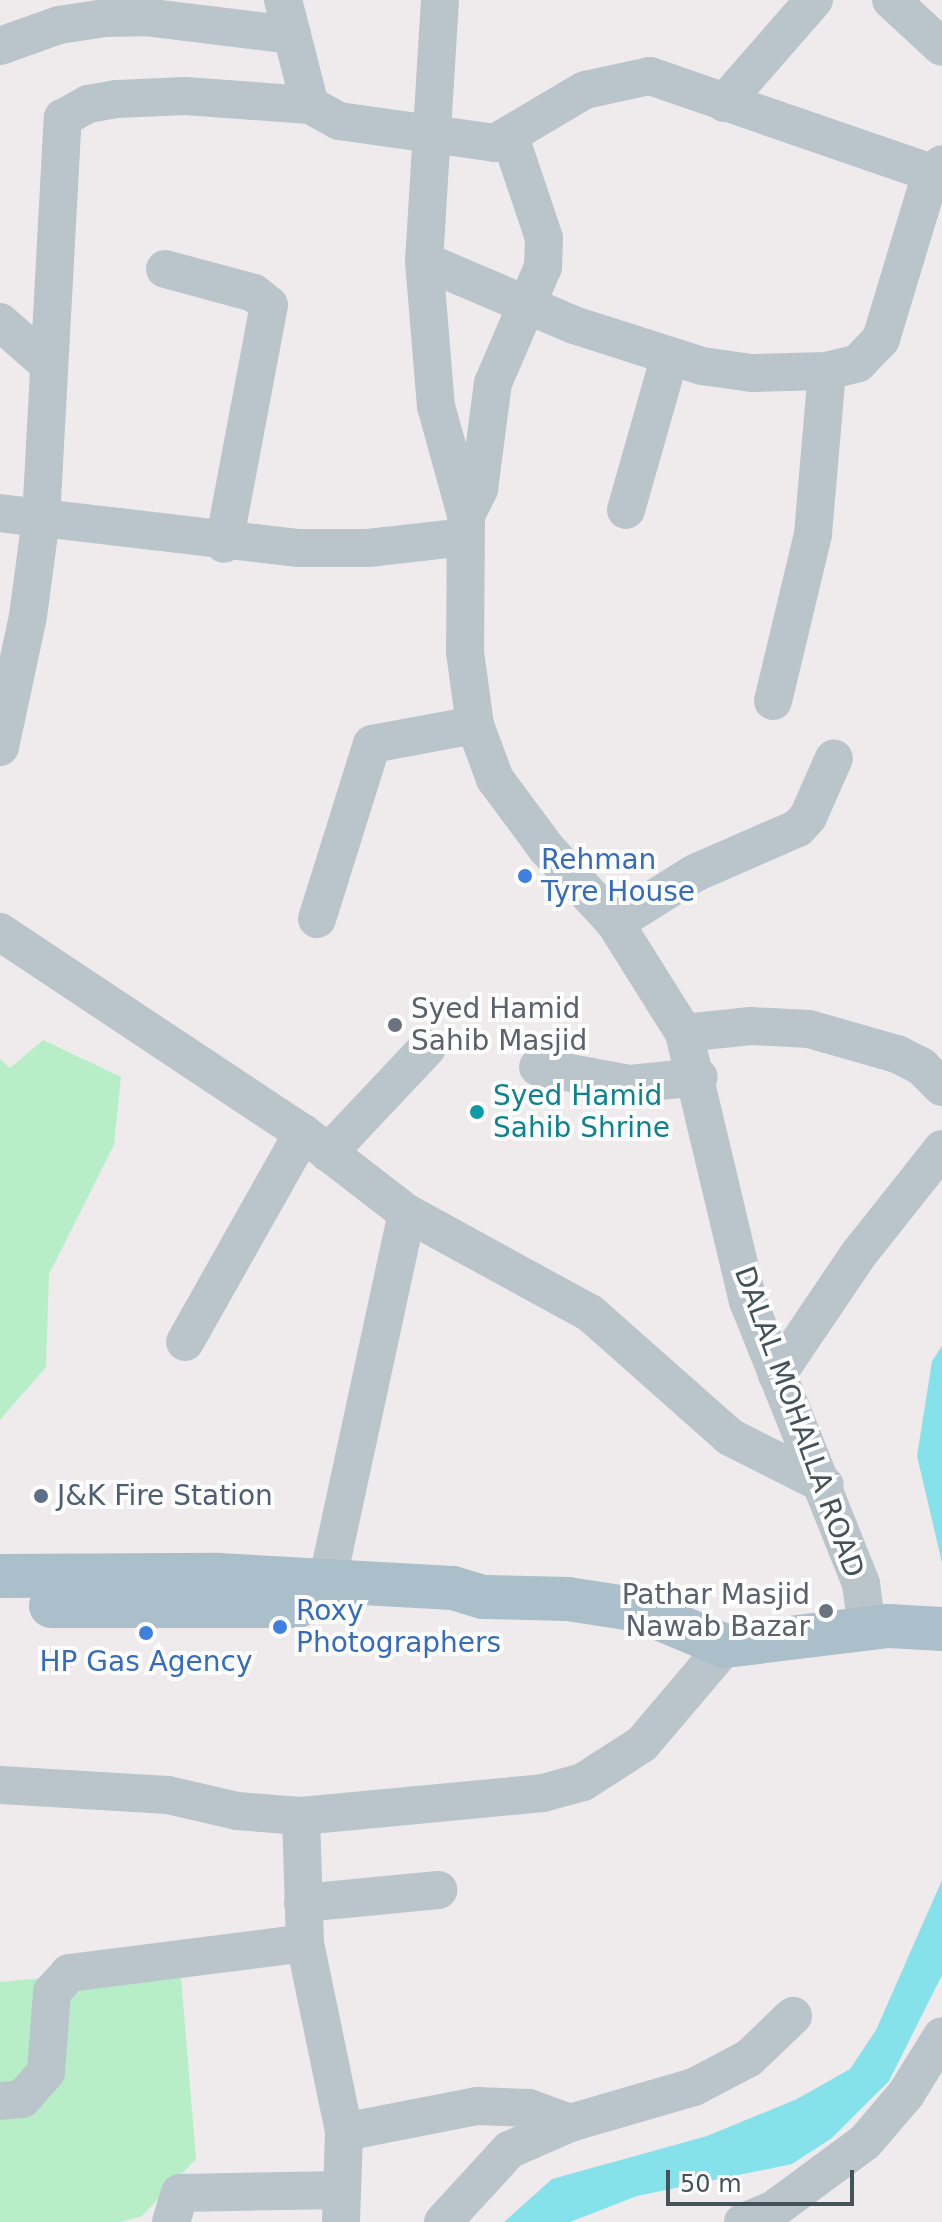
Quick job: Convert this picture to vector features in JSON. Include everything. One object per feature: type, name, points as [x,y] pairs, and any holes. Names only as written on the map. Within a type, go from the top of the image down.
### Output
[{"type":"main road","points":[[0,1576],[328,1578],[453,1588],[483,1597],[568,1599],[639,1610],[725,1646],[878,1627],[942,1629]]},
{"type":"main road","points":[[0,1605],[456,1607],[483,1597]]},
{"type":"street","name":"DALAL MOHALLA ROAD","points":[[440,0],[428,134],[424,261],[436,406],[465,526],[465,652],[475,725],[495,779],[547,849],[615,923],[684,1033],[699,1077],[748,1301],[825,1485],[878,1627]]},
{"type":"street","points":[[724,103],[814,0]]},
{"type":"street","points":[[913,7],[942,47]]},
{"type":"street","points":[[0,46],[59,25],[105,18],[287,17],[310,105]]},
{"type":"street","points":[[0,747],[28,616],[41,519],[63,118],[72,110],[117,99],[185,96],[310,105],[339,121],[475,142],[510,137],[585,90],[620,80],[650,76],[678,82],[724,103],[936,168],[881,339],[858,363],[827,371],[752,373],[670,356],[526,306],[424,261]]},
{"type":"street","points":[[0,513],[224,544],[368,548],[465,526],[479,489],[493,383],[543,267],[544,238],[510,137]]},
{"type":"street","points":[[165,269],[254,293],[269,305],[224,544]]},
{"type":"street","points":[[0,322],[48,364]]},
{"type":"street","points":[[626,510],[670,356]]},
{"type":"street","points":[[773,701],[813,534],[827,371]]},
{"type":"street","points":[[317,919],[372,744],[475,725]]},
{"type":"street","points":[[615,923],[695,873],[798,828],[808,817],[834,758]]},
{"type":"street","points":[[0,932],[316,1143],[407,1213],[590,1313],[730,1437],[825,1485]]},
{"type":"street","points":[[684,1033],[751,1026],[809,1029],[897,1054],[921,1066],[942,1087]]},
{"type":"street","points":[[185,1342],[316,1143],[427,1048]]},
{"type":"street","points":[[538,1067],[630,1084],[699,1077]]},
{"type":"street","points":[[777,1375],[858,1255],[942,1149]]},
{"type":"street","points":[[328,1578],[407,1213]]},
{"type":"street","points":[[0,1785],[168,1795],[237,1811],[301,1816],[543,1793],[583,1782],[642,1744],[725,1646]]},
{"type":"street","points":[[171,2222],[180,2193],[342,2206],[344,2132],[305,1943],[301,1816]]},
{"type":"street","points":[[303,1903],[438,1890]]},
{"type":"street","points":[[0,2101],[22,2099],[46,2072],[52,1992],[69,1973],[305,1943]]},
{"type":"street","points":[[443,2222],[509,2150],[570,2123],[694,2087],[749,2058],[793,2016]]},
{"type":"street","points":[[743,2222],[773,2210],[865,2142],[906,2094],[942,2036]]},
{"type":"street","points":[[344,2132],[477,2106],[529,2108],[570,2123]]},
{"type":"green space","points":[[43,1040],[121,1077],[114,1145],[49,1274],[46,1367],[0,1420],[0,1059],[10,1068]]},
{"type":"green space","points":[[180,1965],[196,2159],[142,2216],[121,2222],[0,2222],[0,1982]]},
{"type":"water","points":[[942,1346],[942,1563],[917,1456],[932,1361]]},
{"type":"water","points":[[942,1880],[942,1975],[889,2081],[832,2138],[792,2164],[637,2196],[570,2222],[504,2222],[552,2179],[707,2136],[797,2099],[850,2069],[876,2030]]},
{"type":"place","name":"Rehman Tyre House","points":[[525,876]]},
{"type":"place","name":"Syed Hamid Sahib Masjid","points":[[395,1025]]},
{"type":"place","name":"Syed Hamid Sahib Shrine","points":[[477,1112]]},
{"type":"place","name":"J&K Fire Station","points":[[41,1496]]},
{"type":"place","name":"Pathar Masjid Nawab Bazar","points":[[826,1611]]},
{"type":"place","name":"Roxy Photographers","points":[[280,1627]]},
{"type":"place","name":"HP Gas Agency","points":[[146,1633]]}]
